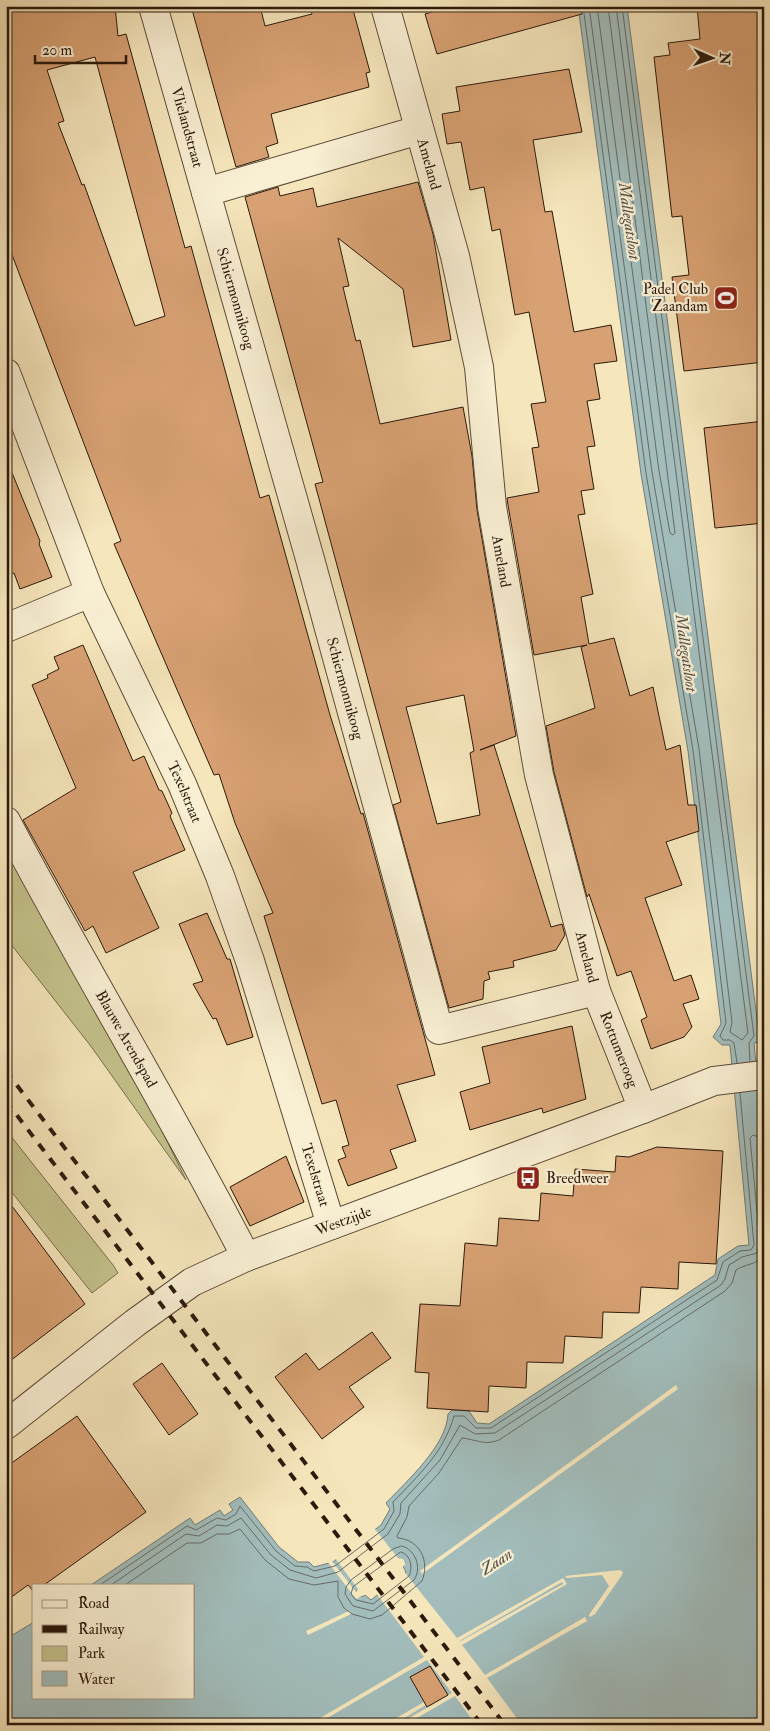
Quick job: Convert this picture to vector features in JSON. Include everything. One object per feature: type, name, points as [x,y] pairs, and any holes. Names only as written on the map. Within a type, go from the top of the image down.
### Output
[{"type":"street","name":"Vlielandstraat","points":[[153,6],[206,192]]},
{"type":"street","name":"Ameland","points":[[385,6],[455,256],[479,367],[492,507],[539,775],[596,991]]},
{"type":"street","name":"Ameland","points":[[206,192],[419,130]]},
{"type":"street","name":"Schiermonnikoog","points":[[206,192],[440,1030],[596,991]]},
{"type":"street","name":"Texelstraat","points":[[6,373],[90,593],[182,784],[220,876],[250,961],[331,1225]]},
{"type":"street","points":[[6,628],[90,593]]},
{"type":"street","name":"Blauwe Arendspad","points":[[6,821],[61,926],[220,1206],[246,1257]]},
{"type":"street","name":"Rottumeroog","points":[[596,991],[643,1109]]},
{"type":"street","name":"Westzijde","points":[[6,1425],[135,1323],[192,1282],[246,1257],[643,1109],[714,1080],[764,1075]]},
{"type":"green space","points":[[6,853],[43,911],[148,1102],[186,1180],[90,1045],[6,938]]},
{"type":"green space","points":[[6,1130],[118,1273],[92,1293],[6,1185]]},
{"type":"water","points":[[578,6],[627,6],[760,1042],[754,1043],[764,1152],[764,1725],[6,1725],[6,1639],[32,1623],[32,1698],[195,1698],[195,1584],[92,1584],[190,1518],[195,1525],[220,1510],[224,1516],[233,1510],[229,1504],[240,1497],[279,1547],[298,1562],[309,1562],[314,1567],[333,1562],[381,1525],[390,1509],[386,1503],[425,1462],[441,1438],[448,1414],[452,1410],[469,1411],[477,1423],[489,1424],[715,1275],[718,1259],[738,1246],[749,1245],[730,1045],[722,1045],[713,1037],[721,1024],[688,751],[641,474]],"holes":[[[399,1558],[406,1563],[403,1566],[406,1572],[371,1600],[365,1595],[362,1597],[356,1591]]]},
{"type":"pier","points":[[676,1385],[678,1389],[422,1574],[420,1571]]},
{"type":"pier","points":[[374,1528],[398,1558],[403,1559],[406,1564],[401,1568],[403,1563],[400,1560],[359,1592],[361,1595],[367,1593],[356,1599],[327,1561],[331,1560],[356,1592],[358,1589],[335,1558]]},
{"type":"pier","points":[[402,1569],[457,1638],[563,1578],[567,1584],[462,1645],[485,1675],[585,1617],[587,1621],[487,1678],[522,1725],[476,1725],[455,1696],[405,1725],[397,1725],[452,1693],[427,1660],[317,1724],[315,1721],[424,1657],[376,1593],[403,1571]],"holes":[[[562,1582],[563,1584],[459,1642]]]},
{"type":"pier","points":[[620,1570],[623,1572],[622,1575],[595,1614],[590,1617],[589,1615],[609,1586],[602,1575],[567,1578],[565,1576]]},
{"type":"pier","points":[[349,1611],[351,1614],[308,1635],[306,1631]]},
{"type":"pier","points":[[424,1702],[426,1705],[393,1725],[384,1725]]},
{"type":"building","points":[[6,6],[115,6],[118,36],[126,34],[185,248],[191,246],[260,498],[269,495],[330,715],[361,814],[363,813],[435,1075],[397,1085],[416,1141],[390,1150],[397,1168],[348,1186],[338,1160],[346,1157],[342,1147],[349,1145],[336,1100],[322,1104],[264,916],[273,913],[235,823],[219,774],[214,775],[114,544],[121,541],[6,239]],"holes":[[[95,57],[165,316],[135,326],[84,184],[82,185],[58,123],[64,121],[47,70]]]},
{"type":"building","points":[[191,6],[260,6],[265,26],[312,14],[309,6],[352,6],[370,72],[366,73],[369,87],[271,114],[278,143],[266,147],[269,157],[236,167]]},
{"type":"building","points":[[453,6],[581,6],[582,14],[437,54],[425,14]]},
{"type":"building","points":[[697,6],[764,6],[764,362],[684,371],[672,277],[689,275],[682,216],[672,217],[654,57],[670,55],[668,43],[700,39]]},
{"type":"building","points":[[569,69],[582,132],[533,140],[545,212],[552,211],[574,332],[611,325],[617,361],[594,364],[600,399],[587,401],[595,446],[587,447],[594,489],[581,491],[585,514],[578,515],[593,594],[581,597],[589,644],[614,638],[630,696],[653,687],[666,750],[680,745],[688,805],[696,805],[699,831],[666,842],[682,885],[645,898],[674,981],[691,975],[699,999],[683,1004],[692,1027],[684,1037],[651,1049],[641,1020],[647,1017],[631,971],[617,976],[589,894],[587,897],[554,772],[546,726],[595,708],[581,647],[587,645],[534,655],[508,505],[507,498],[539,492],[532,448],[539,447],[531,404],[546,402],[529,312],[515,315],[500,229],[492,231],[484,187],[470,190],[461,142],[447,144],[442,114],[460,111],[456,87]]},
{"type":"building","points":[[418,182],[433,234],[451,340],[413,347],[403,289],[338,238],[349,286],[343,287],[356,341],[360,340],[380,424],[463,407],[472,456],[477,510],[516,736],[480,750],[494,745],[551,927],[562,924],[565,935],[556,950],[513,961],[514,967],[488,972],[490,979],[484,981],[483,999],[449,1008],[393,805],[401,802],[315,484],[323,482],[245,197],[278,187],[280,196],[313,188],[317,207]],"holes":[[[464,695],[474,751],[470,753],[480,815],[437,824],[406,707]]]},
{"type":"building","points":[[764,421],[764,523],[715,528],[704,428]]},
{"type":"building","points":[[8,463],[40,541],[39,544],[52,577],[20,589],[14,573],[6,576]]},
{"type":"building","points":[[83,645],[133,761],[144,756],[159,790],[162,791],[172,813],[170,816],[185,850],[133,872],[159,928],[106,953],[93,926],[85,931],[23,820],[76,788],[32,685],[48,678],[47,675],[59,669],[54,657]]},
{"type":"building","points":[[207,913],[227,959],[230,959],[253,1037],[227,1045],[216,1018],[213,1019],[193,984],[203,981],[179,924]]},
{"type":"building","points":[[572,1026],[586,1099],[543,1113],[542,1108],[470,1130],[460,1092],[490,1083],[482,1047]]},
{"type":"building","points":[[657,1147],[723,1151],[716,1264],[679,1262],[678,1289],[641,1287],[639,1313],[603,1312],[602,1338],[565,1336],[563,1363],[527,1362],[526,1388],[489,1386],[488,1412],[427,1408],[429,1373],[415,1372],[420,1304],[460,1306],[465,1243],[497,1246],[499,1218],[539,1221],[541,1193],[573,1196],[575,1169],[615,1172],[616,1156],[629,1157]]},
{"type":"building","points":[[286,1156],[304,1202],[250,1226],[230,1187]]},
{"type":"building","points":[[6,1198],[85,1304],[6,1364]]},
{"type":"building","points":[[372,1332],[391,1358],[349,1387],[364,1407],[322,1439],[275,1377],[306,1353],[319,1370]]},
{"type":"building","points":[[162,1363],[198,1414],[169,1435],[133,1384]]},
{"type":"building","points":[[77,1416],[146,1512],[45,1584],[32,1584],[32,1590],[28,1585],[6,1601],[6,1467]]},
{"type":"building","points":[[430,1666],[448,1695],[427,1707],[410,1677]]},
{"type":"railway","points":[[6,1071],[505,1725]]},
{"type":"railway","points":[[6,1101],[482,1725]]},
{"type":"place","name":"Padel Club Zaandam","points":[[726,298]]},
{"type":"place","name":"Breedweer","points":[[528,1178]]},
{"type":"water label","name":"Mallegatsloot","points":[[630,221]]},
{"type":"water label","name":"Mallegatsloot","points":[[687,653]]},
{"type":"water label","name":"Zaan","points":[[496,1561]]}]
